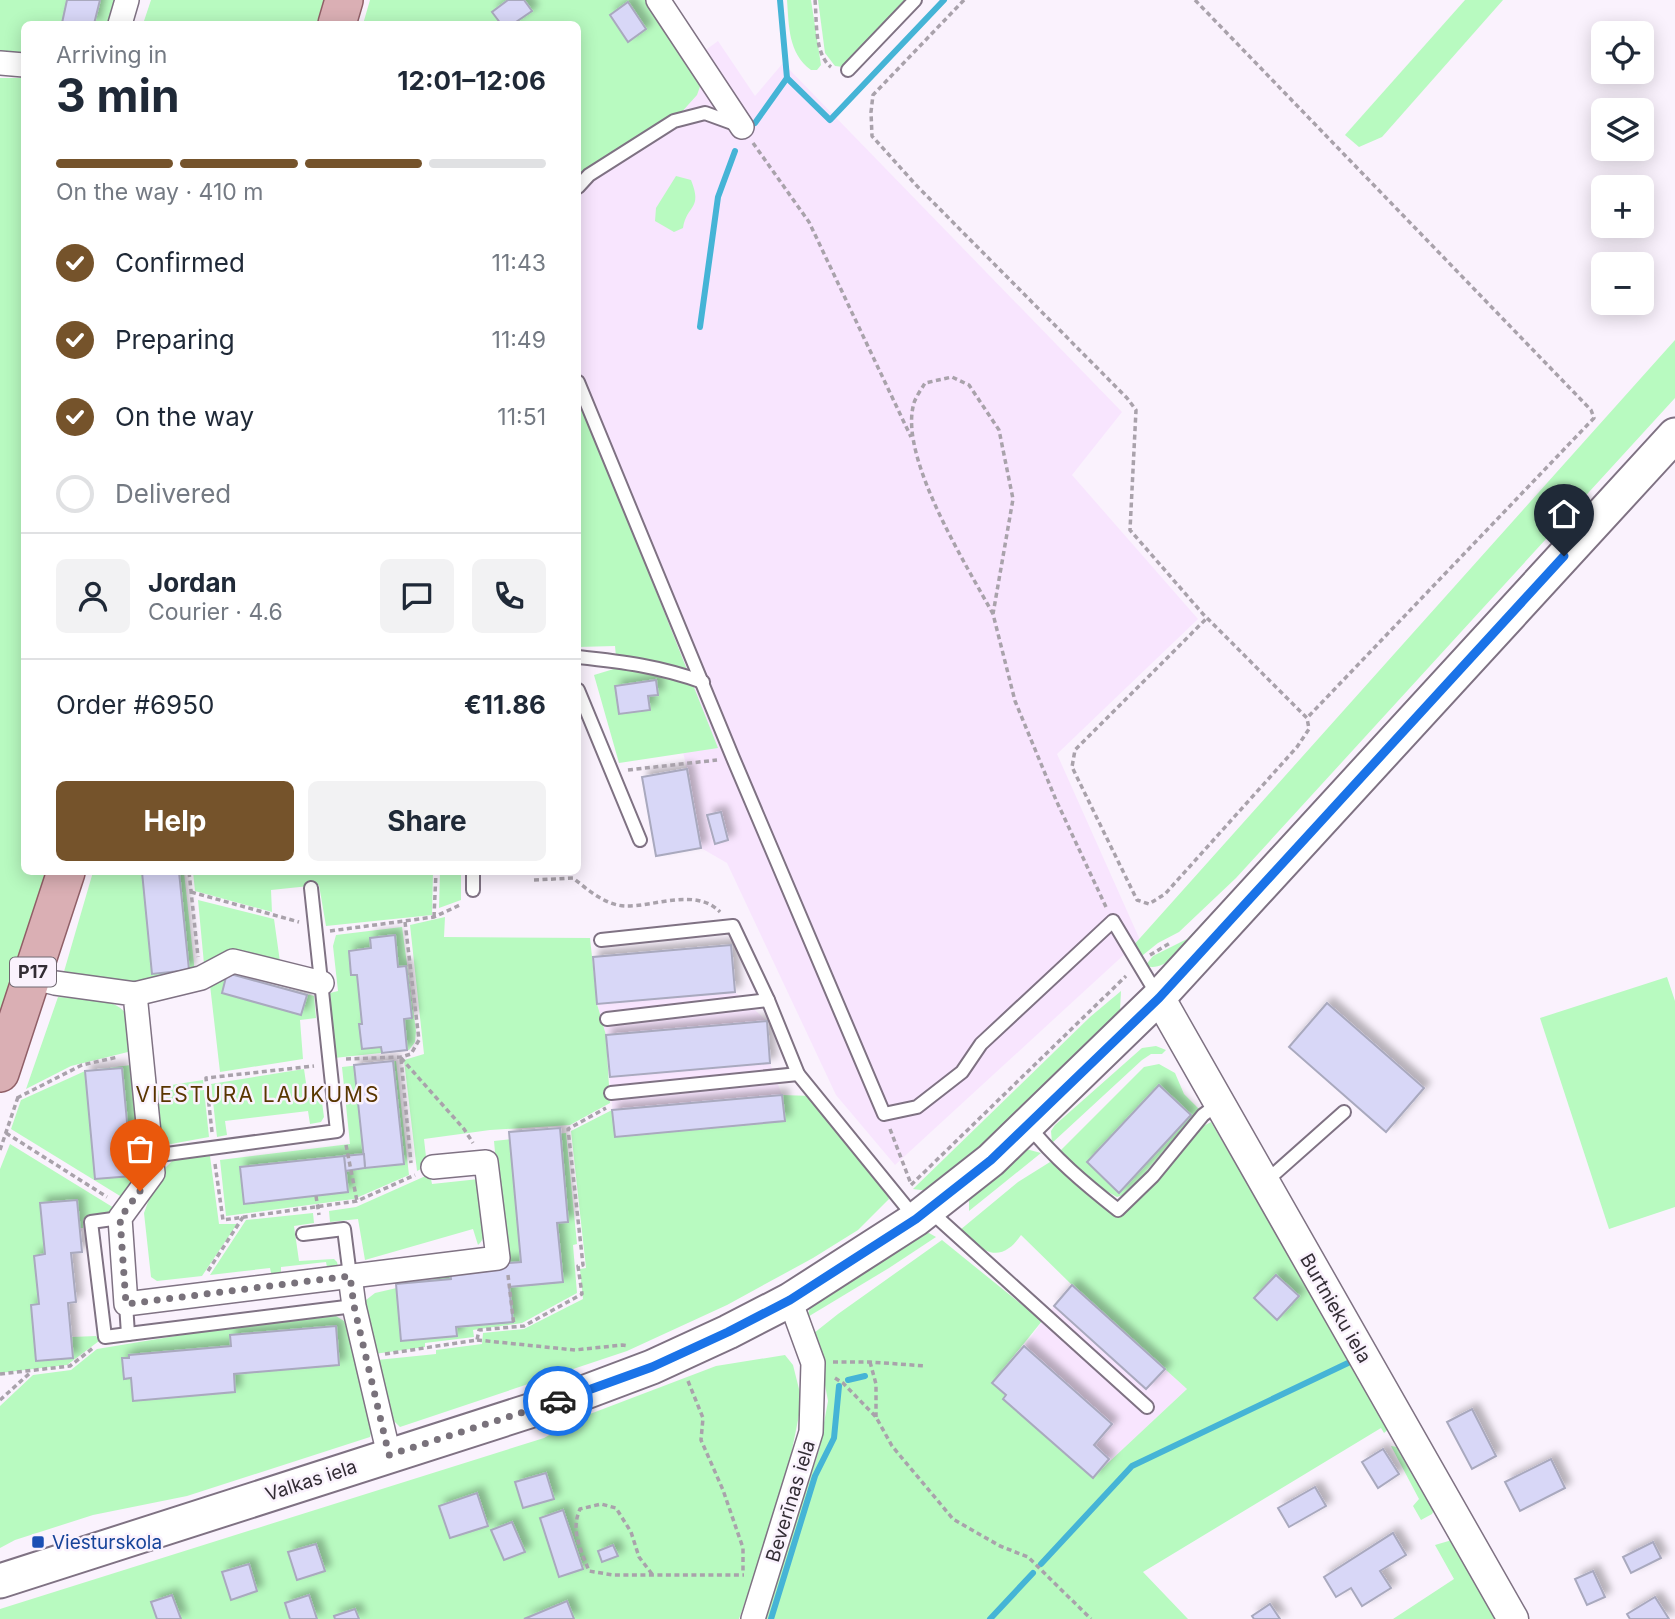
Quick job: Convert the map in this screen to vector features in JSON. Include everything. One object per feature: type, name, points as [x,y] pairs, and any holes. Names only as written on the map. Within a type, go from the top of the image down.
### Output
[{"type":"main road","points":[[338,21],[344,0]]},
{"type":"main road","name":"Valkas iela","points":[[0,1580],[566,1399],[652,1367],[790,1300],[919,1204],[991,1160],[1159,998],[1675,435]]},
{"type":"main road","name":"P17","points":[[9,1086],[32,977],[65,875]]},
{"type":"street","points":[[121,21],[127,0]]},
{"type":"street","points":[[658,0],[742,127]]},
{"type":"street","points":[[0,63],[21,65]]},
{"type":"street","points":[[32,977],[55,984],[135,994],[201,978],[233,961],[322,983]]},
{"type":"street","points":[[135,994],[153,1172],[124,1214],[126,1304],[498,1258],[486,1162],[422,1172]]},
{"type":"street","name":"Burtnieku iela","points":[[1159,998],[1513,1619]]},
{"type":"street","points":[[350,1276],[354,1306],[389,1455]]},
{"type":"street","name":"Beverīnas iela","points":[[753,1619],[811,1432],[813,1363],[790,1300]]},
{"type":"lane","points":[[848,71],[915,0]]},
{"type":"lane","points":[[581,184],[589,175],[674,121],[705,113],[742,127]]},
{"type":"lane","points":[[581,389],[884,1114],[917,1108],[961,1072],[981,1044],[1112,921],[1159,998]]},
{"type":"lane","points":[[581,657],[645,664],[703,682]]},
{"type":"lane","points":[[581,697],[640,840]]},
{"type":"lane","points":[[473,875],[473,890]]},
{"type":"lane","points":[[152,1156],[337,1131],[312,888]]},
{"type":"lane","points":[[601,940],[733,926],[768,1000],[798,1074],[919,1204],[1147,1407]]},
{"type":"lane","points":[[607,1019],[768,1000]]},
{"type":"lane","points":[[611,1093],[798,1074]]},
{"type":"lane","points":[[1027,1125],[1046,1148],[1083,1183],[1118,1210],[1153,1176],[1203,1115],[1218,1104]]},
{"type":"lane","points":[[1264,1183],[1344,1112]]},
{"type":"lane","points":[[124,1214],[91,1222],[105,1337],[354,1306]]},
{"type":"lane","points":[[303,1234],[344,1228],[350,1276]]},
{"type":"lane","points":[[126,1304],[128,1334]]},
{"type":"path","points":[[815,0],[819,46],[825,63],[836,71],[848,71]]},
{"type":"path","points":[[964,0],[873,95],[873,136],[916,185],[1136,410],[1130,530],[1208,618],[1307,718],[1309,729],[1297,747],[1165,894],[1149,904],[1138,900],[1072,767],[1075,750],[1208,618]]},
{"type":"path","points":[[1195,0],[1591,410],[1594,418],[1307,718]]},
{"type":"path","points":[[742,127],[809,222],[912,439],[937,512],[993,614],[1014,701],[1112,921]]},
{"type":"path","points":[[912,439],[913,406],[925,383],[952,377],[969,385],[999,430],[1013,499],[993,614]]},
{"type":"path","points":[[612,772],[733,758]]},
{"type":"path","points":[[189,875],[201,978]]},
{"type":"path","points":[[435,917],[436,875]]},
{"type":"path","points":[[534,880],[573,878],[596,897],[624,906],[686,899],[714,906],[733,926]]},
{"type":"path","points":[[191,892],[328,931],[435,917],[467,902],[473,890]]},
{"type":"path","points":[[330,1064],[344,1059],[401,1057],[411,1054],[419,1041],[405,922]]},
{"type":"path","points":[[884,1114],[919,1204],[1116,985]]},
{"type":"path","points":[[9,1086],[82,1065],[141,1053]]},
{"type":"path","points":[[401,1057],[464,1129],[486,1162]]},
{"type":"path","points":[[401,1057],[422,1172]]},
{"type":"path","points":[[477,1340],[479,1331],[524,1326],[582,1294],[578,1266],[583,1265],[568,1129],[612,1105],[611,1093]]},
{"type":"path","points":[[337,1131],[346,1144],[358,1201]]},
{"type":"path","points":[[0,1150],[6,1133],[124,1214]]},
{"type":"path","points":[[192,1296],[243,1217]]},
{"type":"path","points":[[498,1258],[510,1279],[514,1327]]},
{"type":"path","points":[[0,1374],[70,1366],[105,1337]]},
{"type":"path","points":[[366,1357],[477,1340],[575,1350],[622,1345],[634,1347]]},
{"type":"path","points":[[870,1362],[877,1384],[876,1418]]},
{"type":"path","points":[[813,1363],[870,1362],[926,1366]]},
{"type":"path","points":[[813,1363],[844,1383],[876,1418],[892,1446],[953,1519],[1000,1546],[1028,1557],[1091,1619]]},
{"type":"path","points":[[684,1370],[703,1418],[701,1440],[723,1490],[743,1548],[743,1575]]},
{"type":"path","points":[[0,1400],[32,1371]]},
{"type":"path","points":[[652,1574],[639,1557],[631,1532],[616,1508],[601,1504],[580,1509],[574,1522],[578,1544],[589,1571],[613,1575],[767,1575]]},
{"type":"shaded area","points":[[718,41],[755,96],[783,63],[1122,412],[1072,475],[1198,619],[1057,754],[1140,940],[895,1165],[836,1095],[727,863],[701,848],[687,769],[655,634],[581,446],[581,141]]},
{"type":"shaded area","points":[[731,945],[735,992],[767,1021],[770,1063],[782,1095],[785,1121],[615,1137],[606,1035],[597,1004],[593,957]]},
{"type":"shaded area","points":[[1072,1285],[1187,1389],[1093,1478],[992,1383]]},
{"type":"green space","points":[[0,0],[121,0],[114,21],[21,21],[21,59],[0,58]]},
{"type":"green space","points":[[151,0],[328,0],[321,21],[144,21]]},
{"type":"green space","points":[[370,0],[650,0],[702,81],[697,95],[679,115],[581,178],[581,21],[364,21]]},
{"type":"green space","points":[[787,0],[811,0],[821,65],[817,70],[811,70],[803,63],[794,47],[789,29]]},
{"type":"green space","points":[[818,0],[909,0],[843,67],[835,66],[825,53]]},
{"type":"green space","points":[[1465,0],[1503,0],[1382,137],[1359,147],[1345,135]]},
{"type":"green space","points":[[0,78],[21,78],[21,875],[65,875],[0,1072]]},
{"type":"green space","points":[[676,176],[691,180],[695,202],[683,228],[674,232],[655,221],[656,208]]},
{"type":"green space","points":[[1675,340],[1675,398],[1236,878],[1179,932],[1158,943],[1138,959],[1132,947]]},
{"type":"green space","points":[[581,402],[718,748],[619,763],[594,675],[617,668],[615,646],[581,647]]},
{"type":"green space","points":[[1675,415],[1359,763],[1173,958],[1160,966],[1145,966],[1153,956],[1187,939],[1357,760]]},
{"type":"green space","points":[[92,875],[184,875],[195,973],[154,985],[63,975]]},
{"type":"green space","points":[[193,875],[433,875],[432,915],[326,926],[319,885],[271,890],[272,912],[195,891]]},
{"type":"green space","points":[[440,875],[461,875],[461,900],[439,908]]},
{"type":"green space","points":[[198,900],[274,919],[280,962],[239,950],[204,964]]},
{"type":"green space","points":[[445,917],[444,937],[590,938],[597,1004],[606,1035],[610,1103],[570,1125],[490,1130],[424,1139],[427,1166],[417,1171],[404,1060],[424,1054],[410,925]]},
{"type":"green space","points":[[402,927],[416,1031],[415,1042],[409,1050],[334,1058],[330,993],[338,991],[333,946],[336,935]]},
{"type":"green space","points":[[227,973],[314,996],[316,1018],[300,1020],[303,1059],[220,1072],[210,985]]},
{"type":"green space","points":[[1667,977],[1675,1001],[1675,1207],[1609,1229],[1540,1018]]},
{"type":"green space","points":[[1121,991],[1120,1010],[1109,1028],[1013,1126],[928,1191],[913,1189],[1090,1017]]},
{"type":"green space","points":[[58,997],[100,1000],[119,1007],[130,1023],[132,1051],[71,1066],[26,1089]]},
{"type":"green space","points":[[1156,1046],[1166,1050],[1162,1054],[1151,1054],[1142,1060],[1052,1143],[1051,1131],[1055,1125],[1142,1048]]},
{"type":"green space","points":[[396,1061],[409,1175],[354,1199],[226,1216],[220,1160],[350,1144],[342,1067]]},
{"type":"green space","points":[[1159,1064],[1175,1073],[1184,1094],[1199,1109],[1127,1194],[1117,1197],[1094,1184],[1058,1153],[1144,1067]]},
{"type":"green space","points":[[131,1065],[142,1179],[125,1199],[11,1129],[21,1100],[85,1071]]},
{"type":"green space","points":[[304,1069],[308,1097],[322,1102],[324,1117],[321,1122],[310,1124],[308,1111],[225,1121],[227,1135],[217,1137],[211,1084]]},
{"type":"green space","points":[[203,1080],[209,1137],[171,1144],[160,1141],[155,1093],[165,1086]]},
{"type":"green space","points":[[782,1095],[812,1096],[883,1185],[889,1199],[858,1230],[727,1305],[627,1351],[400,1427],[394,1421],[377,1360],[436,1354],[436,1350],[482,1344],[483,1333],[524,1329],[583,1299],[580,1269],[586,1268],[571,1131],[612,1110]]},
{"type":"green space","points":[[1211,1122],[1390,1428],[1384,1433],[1381,1428],[1143,1572],[1188,1619],[765,1619],[819,1450],[828,1401],[819,1353],[809,1337],[942,1240],[1042,1321],[992,1383],[1093,1477],[1187,1389],[1021,1235],[1011,1247],[995,1253],[983,1249],[960,1230],[1018,1182],[1050,1162],[1059,1166],[1106,1208],[1119,1213],[1133,1205],[1194,1131]]},
{"type":"green space","points":[[566,1133],[577,1244],[573,1245],[577,1293],[522,1323],[473,1330],[474,1337],[425,1343],[425,1347],[374,1354],[365,1307],[366,1300],[375,1293],[505,1263],[494,1141]]},
{"type":"green space","points":[[10,1144],[119,1211],[119,1214],[83,1219],[83,1228],[80,1228],[77,1200],[40,1203],[45,1254],[34,1256],[39,1304],[31,1305],[36,1361],[73,1358],[72,1337],[96,1336],[99,1341],[67,1365],[0,1373],[0,1169]]},
{"type":"green space","points":[[1026,1149],[1041,1153],[969,1211],[969,1195]]},
{"type":"green space","points":[[210,1156],[219,1224],[237,1224],[202,1276],[157,1281],[151,1277],[144,1213],[152,1191],[173,1160]]},
{"type":"green space","points":[[430,1174],[432,1184],[479,1179],[485,1224],[482,1240],[478,1245],[473,1229],[365,1260],[358,1219],[330,1222],[329,1211],[356,1207]]},
{"type":"green space","points":[[313,1213],[314,1223],[294,1226],[299,1261],[334,1259],[340,1274],[329,1277],[326,1262],[281,1267],[281,1280],[273,1282],[270,1268],[210,1275],[246,1220]]},
{"type":"green space","points":[[929,1233],[936,1237],[806,1318],[811,1306],[918,1234]]},
{"type":"green space","points":[[336,1316],[344,1321],[349,1334],[372,1429],[370,1437],[187,1496],[93,1515],[15,1540],[0,1548],[0,1406],[33,1375],[71,1370],[97,1349],[194,1333]]},
{"type":"green space","points":[[785,1355],[793,1365],[800,1393],[799,1415],[784,1490],[739,1619],[0,1619],[0,1609],[544,1438],[582,1417],[716,1366]]},
{"type":"green space","points":[[1391,1446],[1398,1447],[1404,1453],[1434,1510],[1421,1520],[1413,1506],[1419,1499]]},
{"type":"green space","points":[[1452,1540],[1498,1619],[1393,1619],[1454,1579],[1435,1545]]},
{"type":"building","points":[[67,0],[100,0],[95,21],[62,21]]},
{"type":"building","points":[[508,0],[524,0],[532,11],[517,21],[499,21],[492,12]]},
{"type":"building","points":[[628,2],[646,29],[628,42],[610,15]]},
{"type":"building","points":[[656,680],[658,695],[648,696],[650,710],[619,714],[615,686]]},
{"type":"building","points":[[687,769],[701,848],[656,856],[642,777]]},
{"type":"building","points":[[721,812],[728,840],[715,844],[707,815]]},
{"type":"building","points":[[142,875],[179,875],[189,970],[152,974]]},
{"type":"building","points":[[395,935],[398,967],[406,966],[412,1018],[404,1019],[407,1050],[382,1053],[381,1047],[362,1049],[357,975],[351,975],[349,951],[371,948],[370,938]]},
{"type":"building","points":[[731,945],[735,992],[597,1004],[593,957]]},
{"type":"building","points":[[227,973],[307,995],[301,1015],[222,993]]},
{"type":"building","points":[[1327,1003],[1424,1088],[1386,1132],[1289,1047]]},
{"type":"building","points":[[767,1021],[770,1063],[610,1077],[606,1035]]},
{"type":"building","points":[[393,1061],[404,1164],[365,1168],[354,1065]]},
{"type":"building","points":[[122,1068],[132,1176],[95,1179],[85,1071]]},
{"type":"building","points":[[1159,1085],[1191,1115],[1119,1193],[1087,1162]]},
{"type":"building","points":[[782,1095],[785,1121],[615,1137],[612,1110]]},
{"type":"building","points":[[560,1128],[568,1222],[557,1223],[563,1282],[509,1287],[513,1322],[456,1327],[457,1336],[401,1341],[396,1284],[451,1279],[450,1268],[521,1262],[509,1132]]},
{"type":"building","points":[[364,1154],[365,1168],[345,1171],[344,1156]]},
{"type":"building","points":[[344,1156],[348,1192],[244,1204],[240,1167]]},
{"type":"building","points":[[77,1200],[82,1252],[71,1253],[76,1302],[68,1303],[73,1358],[36,1361],[31,1305],[39,1304],[34,1256],[45,1254],[40,1203]]},
{"type":"building","points":[[1276,1275],[1299,1296],[1277,1320],[1254,1298]]},
{"type":"building","points":[[1072,1285],[1165,1369],[1146,1389],[1054,1306]]},
{"type":"building","points":[[336,1326],[339,1365],[234,1374],[235,1392],[133,1401],[131,1378],[124,1379],[122,1358],[129,1358],[129,1355],[231,1346],[230,1335]]},
{"type":"building","points":[[1024,1346],[1112,1424],[1094,1445],[1109,1459],[1093,1478],[1003,1399],[1006,1395],[992,1383]]},
{"type":"building","points":[[1472,1409],[1496,1456],[1472,1469],[1447,1422]]},
{"type":"building","points":[[1383,1449],[1399,1474],[1378,1488],[1362,1462]]},
{"type":"building","points":[[1551,1459],[1565,1488],[1520,1511],[1505,1482]]},
{"type":"building","points":[[546,1473],[554,1499],[523,1508],[515,1482]]},
{"type":"building","points":[[1315,1487],[1326,1506],[1289,1527],[1278,1508]]},
{"type":"building","points":[[477,1493],[488,1526],[450,1538],[439,1506]]},
{"type":"building","points":[[563,1510],[583,1569],[559,1577],[540,1518]]},
{"type":"building","points":[[512,1522],[525,1552],[504,1560],[491,1530]]},
{"type":"building","points":[[1393,1533],[1406,1555],[1380,1571],[1391,1588],[1362,1606],[1351,1588],[1336,1597],[1324,1577]]},
{"type":"building","points":[[1653,1542],[1661,1558],[1631,1573],[1623,1557]]},
{"type":"building","points":[[316,1544],[325,1571],[297,1580],[288,1552]]},
{"type":"building","points":[[613,1545],[618,1556],[602,1562],[598,1551]]},
{"type":"building","points":[[249,1564],[257,1591],[231,1600],[222,1572]]},
{"type":"building","points":[[1593,1571],[1605,1597],[1587,1605],[1575,1579]]},
{"type":"building","points":[[172,1595],[181,1619],[157,1619],[151,1602]]},
{"type":"building","points":[[309,1595],[317,1619],[290,1619],[285,1603]]},
{"type":"building","points":[[1655,1597],[1669,1619],[1630,1619],[1627,1614]]},
{"type":"building","points":[[567,1601],[574,1619],[524,1619]]},
{"type":"building","points":[[1270,1604],[1280,1619],[1254,1619],[1252,1616]]},
{"type":"building","points":[[355,1609],[359,1619],[335,1619],[334,1616]]},
{"type":"waterway","points":[[755,123],[787,78],[780,0]]},
{"type":"waterway","points":[[787,78],[830,120],[944,0]]},
{"type":"waterway","points":[[700,327],[718,197],[735,151]]},
{"type":"waterway","points":[[1041,1564],[1132,1466],[1348,1363]]},
{"type":"waterway","points":[[848,1380],[865,1376]]},
{"type":"waterway","points":[[771,1619],[815,1476],[834,1438],[839,1386]]},
{"type":"waterway","points":[[990,1619],[1033,1573]]},
{"type":"way so far","points":[[140,1191],[120,1218],[126,1304],[350,1276],[354,1306],[389,1455],[558,1401]]},
{"type":"place","name":"Viesturskola","points":[[38,1542]]},
{"type":"district","name":"VIESTURA LAUKUMS","points":[[258,1095]]},
{"type":"route","points":[[558,1401],[652,1367],[790,1300],[916,1219],[991,1160],[1159,998],[1564,556]]}]
